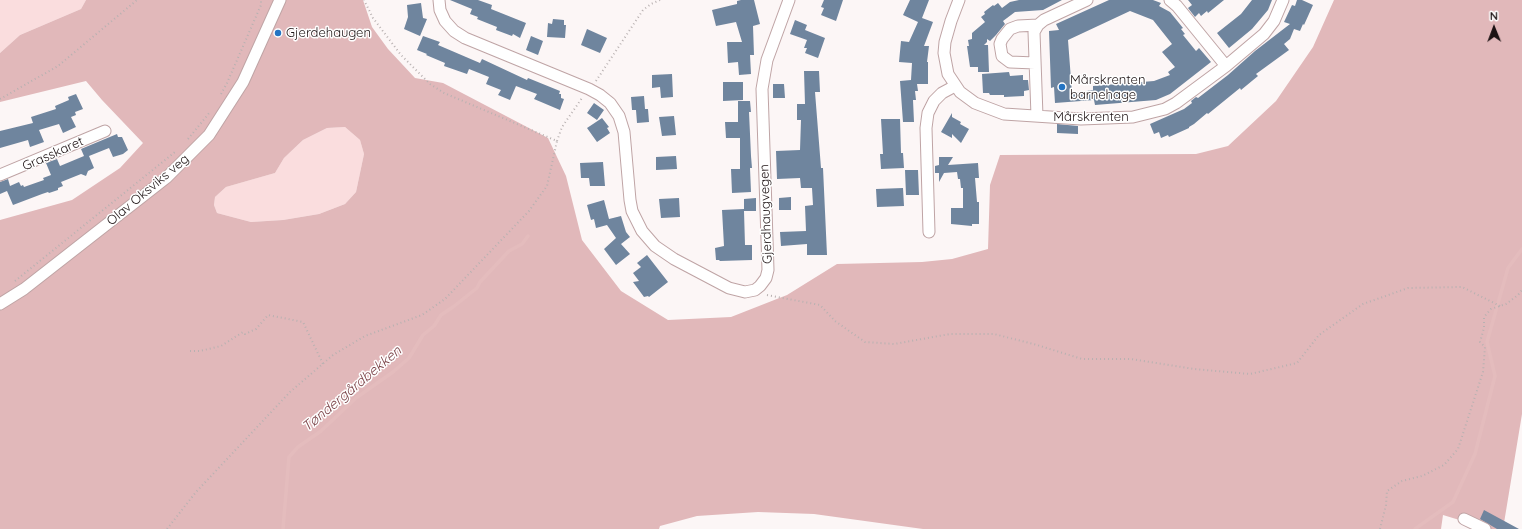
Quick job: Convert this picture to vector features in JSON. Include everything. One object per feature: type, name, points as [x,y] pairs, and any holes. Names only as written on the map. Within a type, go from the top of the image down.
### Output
[{"type":"street","name":"Olav Oksviks veg","points":[[0,304],[24,289],[166,178],[209,135],[243,82],[280,0]]},
{"type":"street","points":[[439,0],[440,10],[446,22],[454,31],[465,38],[589,89],[610,103],[622,121],[626,144],[630,200],[632,211],[642,231],[655,246],[674,259],[729,288],[738,291],[749,291]]},
{"type":"street","name":"Gjerdhaugvegen","points":[[749,291],[760,286],[766,278],[768,270],[769,258],[762,89],[767,60],[789,0]]},
{"type":"street","name":"Mårskrenten","points":[[960,0],[949,28],[944,53],[948,74],[954,86],[964,96],[988,109],[1004,114],[1088,119],[1133,117],[1149,114],[1176,103],[1226,66],[1264,34],[1278,13],[1283,0]]},
{"type":"street","points":[[1035,63],[1010,62],[1002,56],[1000,44],[1005,34],[1010,29],[1018,26],[1038,25],[1047,19],[1087,0]]},
{"type":"street","points":[[1174,2],[1226,66]]},
{"type":"street","name":"Mårskrenten","points":[[1037,116],[1034,36],[1038,25]]},
{"type":"street","points":[[929,232],[926,128],[928,113],[934,101],[942,93],[954,86]]},
{"type":"street","name":"Grasskaret","points":[[0,176],[105,131]]},
{"type":"street","points":[[1464,519],[1484,529]]},
{"type":"path","points":[[0,99],[58,66],[137,0]]},
{"type":"path","points":[[220,96],[261,5],[260,0]]},
{"type":"path","points":[[364,0],[373,18],[401,55],[430,84],[444,93],[557,141]]},
{"type":"path","points":[[167,529],[196,492],[290,392],[333,355],[365,336],[422,315],[445,299],[529,211],[547,186],[557,141],[562,127],[598,79],[643,10],[660,0]]},
{"type":"path","points":[[183,145],[213,108]]},
{"type":"path","points":[[10,285],[178,150]]},
{"type":"path","points":[[749,291],[820,305],[835,321],[865,342],[894,344],[950,334],[994,334],[1082,359],[1131,359],[1194,369],[1250,374],[1297,363],[1319,335],[1363,304],[1408,288],[1462,287],[1500,306]]},
{"type":"path","points":[[1380,529],[1386,505],[1387,491],[1402,481],[1422,476],[1444,465],[1458,449],[1483,372],[1484,347],[1480,342],[1484,328],[1484,317],[1491,309],[1506,304],[1518,296],[1522,290]]},
{"type":"path","points":[[190,350],[200,351],[221,346],[243,332],[245,334],[256,329],[268,316],[303,322],[323,364]]},
{"type":"shaded area","points":[[0,0],[86,0],[81,9],[20,35],[0,53]]},
{"type":"shaded area","points":[[86,0],[363,0],[372,27],[388,49],[415,78],[443,83],[548,138],[566,176],[582,240],[621,291],[668,320],[731,317],[787,295],[837,264],[922,262],[952,259],[988,249],[990,185],[1000,155],[1196,154],[1228,146],[1276,101],[1313,47],[1334,0],[1522,0],[1522,414],[1503,529],[1489,529],[1443,515],[1441,529],[923,529],[814,514],[758,512],[697,516],[660,526],[659,529],[0,529],[0,220],[72,200],[120,168],[143,143],[86,81],[0,102],[0,53],[20,35],[81,9]],"holes":[[[345,127],[360,140],[364,154],[356,192],[345,204],[319,214],[283,220],[251,222],[217,213],[214,205],[215,197],[226,187],[275,173],[284,158],[303,140],[327,128]]]},
{"type":"shaded area","points":[[345,127],[360,140],[364,154],[356,192],[345,204],[319,214],[283,220],[251,222],[217,213],[214,205],[215,197],[226,187],[275,173],[284,158],[303,140],[327,128]]},
{"type":"building","points":[[450,0],[478,0],[492,5],[491,9],[526,23],[520,38],[513,34],[512,36],[496,30],[497,27],[477,19],[478,17],[470,14],[472,9]]},
{"type":"building","points":[[754,0],[760,24],[753,26],[754,55],[750,55],[751,74],[739,75],[738,62],[728,63],[727,42],[742,42],[736,22],[716,26],[712,10],[737,4],[737,1]]},
{"type":"building","points":[[824,0],[843,0],[836,21],[821,15],[824,8],[821,7]]},
{"type":"building","points":[[910,0],[929,0],[922,18],[933,22],[924,46],[929,46],[927,62],[928,84],[917,84],[918,91],[915,91],[916,100],[913,100],[914,122],[903,122],[900,81],[911,80],[912,63],[899,62],[901,41],[909,42],[918,22],[903,15]]},
{"type":"building","points":[[1019,0],[1062,0],[1043,10],[1015,12],[1003,21],[1005,24],[990,41],[987,39],[987,42],[984,45],[988,45],[989,72],[978,72],[978,67],[970,67],[967,46],[969,46],[968,40],[972,39],[972,33],[985,22],[981,17],[985,14],[984,12],[998,3],[1002,8],[1010,2]]},
{"type":"building","points":[[1109,0],[1153,0],[1161,3],[1159,6],[1170,12],[1183,28],[1181,29],[1185,34],[1183,35],[1196,51],[1199,48],[1211,62],[1170,94],[1156,100],[1095,105],[1094,100],[1055,103],[1054,87],[1051,88],[1049,31],[1059,30],[1056,24]],"holes":[[[1130,11],[1153,20],[1172,44],[1162,52],[1175,67],[1168,72],[1170,75],[1154,81],[1093,86],[1093,90],[1072,93],[1068,40]]]},
{"type":"building","points":[[1188,0],[1224,0],[1208,13],[1207,11],[1201,16],[1199,13],[1195,17],[1188,8],[1192,5]]},
{"type":"building","points":[[1252,0],[1272,0],[1268,10],[1252,29],[1229,48],[1217,33],[1241,14]]},
{"type":"building","points":[[1297,0],[1302,0],[1313,5],[1300,31],[1294,29],[1290,39],[1284,44],[1289,50],[1256,74],[1258,76],[1241,90],[1240,88],[1189,128],[1169,137],[1168,135],[1161,138],[1159,132],[1154,134],[1150,124],[1184,109],[1192,103],[1191,101],[1196,97],[1198,98],[1228,75],[1255,51],[1290,24],[1284,22],[1292,5],[1295,6]]},
{"type":"building","points":[[421,3],[423,18],[427,19],[420,36],[404,29],[408,17],[407,5]]},
{"type":"building","points":[[553,19],[564,20],[564,25],[566,25],[565,38],[547,37],[548,23],[552,24]]},
{"type":"building","points":[[795,20],[807,25],[805,30],[825,38],[818,58],[805,53],[807,48],[804,48],[807,40],[790,34]]},
{"type":"building","points":[[587,29],[607,38],[600,53],[581,45]]},
{"type":"building","points":[[423,36],[440,42],[438,45],[480,63],[482,59],[527,80],[528,78],[560,91],[559,94],[561,94],[561,98],[564,99],[560,110],[534,99],[537,94],[516,86],[510,100],[498,95],[501,90],[486,84],[489,77],[469,69],[467,74],[444,66],[445,63],[417,50]]},
{"type":"building","points":[[531,36],[543,41],[538,55],[526,50]]},
{"type":"building","points":[[804,71],[819,71],[820,92],[815,92],[821,168],[823,168],[827,255],[807,255],[807,244],[781,246],[780,232],[806,231],[805,206],[813,205],[812,188],[801,188],[800,178],[777,179],[776,151],[800,150],[801,120],[797,120],[797,104],[805,104]]},
{"type":"building","points":[[1009,72],[1010,76],[1023,75],[1023,80],[1028,80],[1029,90],[1024,91],[1024,96],[1004,97],[1004,95],[990,95],[989,93],[983,93],[982,74]]},
{"type":"building","points":[[672,74],[673,97],[661,98],[660,87],[652,88],[652,75]]},
{"type":"building","points":[[723,82],[743,82],[743,100],[723,101]]},
{"type":"building","points":[[773,84],[784,84],[785,98],[773,98]]},
{"type":"building","points":[[76,94],[83,109],[75,112],[76,115],[71,117],[76,127],[63,133],[59,124],[39,130],[44,142],[30,147],[28,140],[0,148],[0,131],[33,123],[31,117],[56,109],[55,106],[69,100],[68,97]]},
{"type":"building","points":[[644,96],[645,109],[648,109],[649,122],[637,123],[636,110],[632,110],[631,97]]},
{"type":"building","points":[[738,101],[750,101],[751,112],[749,112],[752,168],[750,168],[751,192],[732,193],[731,169],[740,169],[740,138],[726,138],[725,122],[738,122]]},
{"type":"building","points":[[594,103],[604,110],[597,120],[587,113]]},
{"type":"building","points":[[952,113],[952,117],[969,129],[961,143],[952,134],[952,138],[941,132]]},
{"type":"building","points":[[674,116],[676,135],[662,136],[659,117]]},
{"type":"building","points":[[602,118],[609,127],[607,128],[610,133],[597,142],[587,128]]},
{"type":"building","points":[[881,119],[900,119],[901,153],[903,153],[904,168],[881,169],[880,154],[883,154]]},
{"type":"building","points":[[1057,124],[1078,126],[1078,134],[1057,133]]},
{"type":"building","points":[[117,134],[118,137],[122,137],[128,150],[123,154],[113,157],[109,148],[89,156],[94,168],[88,171],[86,176],[81,174],[61,182],[63,186],[58,188],[58,190],[42,194],[13,205],[7,191],[0,194],[0,182],[8,179],[10,186],[19,182],[21,186],[23,185],[24,187],[44,180],[43,178],[51,175],[46,163],[57,159],[60,166],[84,156],[81,149]]},
{"type":"building","points":[[676,156],[677,169],[656,170],[656,157]]},
{"type":"building","points":[[939,157],[953,157],[948,165],[978,163],[979,178],[975,178],[977,202],[979,202],[979,224],[972,224],[972,226],[951,224],[951,208],[963,208],[963,188],[961,188],[960,179],[958,179],[957,172],[944,173],[939,182],[939,173],[935,173],[935,166],[939,165]]},
{"type":"building","points":[[603,162],[605,186],[590,186],[589,178],[581,178],[580,163]]},
{"type":"building","points":[[905,170],[918,170],[919,195],[906,195]]},
{"type":"building","points":[[903,188],[904,206],[877,207],[876,189]]},
{"type":"building","points":[[791,197],[791,210],[779,210],[779,198]]},
{"type":"building","points":[[679,198],[680,217],[661,218],[659,199]]},
{"type":"building","points":[[756,198],[756,211],[744,211],[745,245],[752,245],[752,260],[716,260],[715,248],[724,246],[722,210],[744,209],[744,199]]},
{"type":"building","points":[[604,200],[609,219],[621,216],[626,232],[630,237],[621,244],[630,254],[616,265],[604,249],[616,238],[607,225],[596,228],[594,219],[591,220],[587,205]]},
{"type":"building","points":[[647,255],[668,282],[649,297],[644,297],[633,282],[639,281],[633,273],[641,267],[637,263]]},
{"type":"building","points":[[1484,510],[1519,529],[1497,529],[1480,519]]},
{"type":"waterway","name":"Tøndergårdbekken","points":[[283,529],[289,457],[298,447],[321,431],[356,398],[393,372],[409,358],[423,335],[434,326],[441,315],[477,288],[480,282],[509,251],[522,244],[528,236]]},
{"type":"waterway","points":[[1415,529],[1453,502],[1475,454],[1495,376],[1487,342],[1508,268],[1522,249]]},
{"type":"place","name":"Gjerdehaugen","points":[[278,33]]},
{"type":"place","name":"Mårskrenten barnehage","points":[[1062,87]]}]
